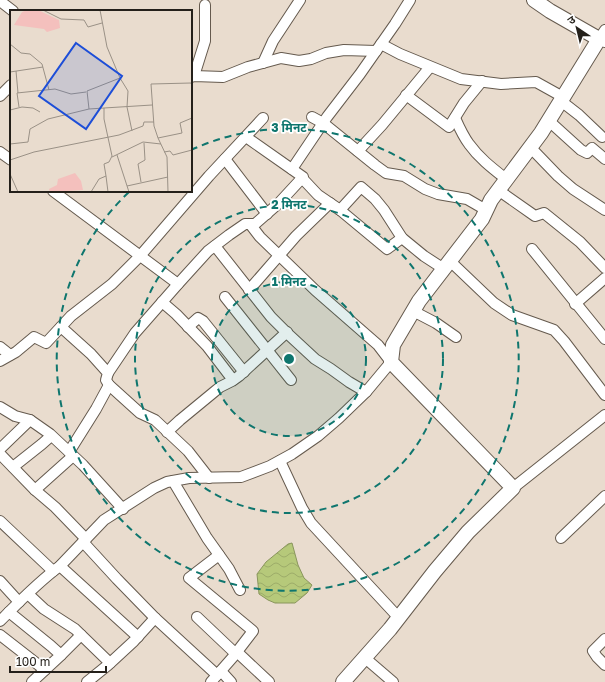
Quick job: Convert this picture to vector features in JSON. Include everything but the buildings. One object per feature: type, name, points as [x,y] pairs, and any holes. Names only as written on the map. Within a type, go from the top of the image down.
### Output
[{"type":"highway","points":[[343,682],[390,629],[435,571],[468,532],[513,488],[391,362],[393,345],[418,301],[482,219],[491,200],[541,133],[603,37],[550,11],[534,0]]},
{"type":"street","points":[[264,63],[273,41],[300,0]]},
{"type":"street","points":[[292,169],[323,123],[395,24],[410,0]]},
{"type":"street","points":[[0,1],[13,10]]},
{"type":"street","points":[[205,5],[205,40],[193,76],[223,77],[248,67],[281,58],[299,61],[311,59],[326,53],[344,50],[378,48],[400,54],[461,79],[502,84],[536,82],[562,99],[603,135],[587,153],[580,150],[548,121]]},
{"type":"street","points":[[358,151],[382,125],[430,67]]},
{"type":"street","points":[[406,95],[449,128],[464,103],[482,82]]},
{"type":"street","points":[[0,96],[10,86]]},
{"type":"street","points":[[312,117],[323,123],[386,173],[404,176],[425,189],[438,194],[467,199],[486,210]]},
{"type":"street","points":[[0,361],[16,352],[34,336],[46,343],[71,316],[112,284],[140,256],[209,176],[263,118]]},
{"type":"street","points":[[455,118],[468,143],[489,166],[506,179]]},
{"type":"street","points":[[246,137],[303,177],[302,178],[318,195],[340,210],[387,249],[402,238]]},
{"type":"street","points":[[530,147],[573,189],[605,210]]},
{"type":"street","points":[[592,148],[605,159]]},
{"type":"street","points":[[0,152],[10,159]]},
{"type":"street","points":[[225,159],[267,214]]},
{"type":"street","points":[[209,478],[188,451],[155,420],[140,413],[110,385],[106,380],[108,373],[135,333],[208,252],[245,224],[255,224],[267,214],[302,178]]},
{"type":"street","points":[[340,210],[361,187],[375,199],[384,210],[402,238],[424,256],[447,265],[494,303],[512,314],[554,330],[605,395]]},
{"type":"street","points":[[498,190],[535,216],[544,213],[580,242],[605,268]]},
{"type":"street","points":[[54,192],[178,284]]},
{"type":"street","points":[[249,290],[296,236],[330,203]]},
{"type":"street","points":[[61,655],[51,646],[3,616],[56,569],[104,520],[154,488],[167,482],[189,478],[241,476],[280,461],[318,436],[339,418],[366,392],[391,362],[378,345],[314,290],[260,237],[250,224]]},
{"type":"street","points":[[215,246],[271,317],[286,332],[316,359],[366,392]]},
{"type":"street","points":[[532,249],[575,304],[605,339]]},
{"type":"street","points":[[575,304],[605,278]]},
{"type":"street","points":[[225,297],[291,380]]},
{"type":"street","points":[[162,302],[176,314],[207,346],[234,380]]},
{"type":"street","points":[[413,311],[456,336]]},
{"type":"street","points":[[188,327],[198,318],[211,331],[244,372]]},
{"type":"street","points":[[61,327],[91,354],[108,373]]},
{"type":"street","points":[[167,432],[217,390],[244,372],[286,332]]},
{"type":"street","points":[[0,347],[10,355]]},
{"type":"street","points":[[36,490],[71,454],[110,385]]},
{"type":"street","points":[[0,407],[15,416],[30,420],[51,436],[83,465],[122,509]]},
{"type":"street","points":[[513,488],[605,415]]},
{"type":"street","points":[[0,449],[30,420]]},
{"type":"street","points":[[13,467],[51,436]]},
{"type":"street","points":[[0,454],[55,507],[116,579],[155,618],[217,676],[231,682]]},
{"type":"street","points":[[280,461],[302,508],[311,523],[399,618]]},
{"type":"street","points":[[173,481],[207,538],[229,569],[240,590]]},
{"type":"street","points":[[561,538],[605,496]]},
{"type":"street","points":[[0,521],[138,637]]},
{"type":"street","points":[[217,676],[254,631],[189,578],[219,556]]},
{"type":"street","points":[[0,581],[20,602]]},
{"type":"street","points":[[28,594],[44,609],[75,629],[110,663]]},
{"type":"street","points":[[196,617],[269,682]]},
{"type":"street","points":[[87,682],[138,637],[155,618]]},
{"type":"street","points":[[0,635],[44,670]]},
{"type":"street","points":[[32,682],[81,635]]},
{"type":"street","points":[[605,639],[593,651],[605,665]]},
{"type":"street","points":[[365,658],[393,682]]},
{"type":"water","points":[[292,543],[298,565],[304,578],[312,585],[307,593],[295,603],[275,603],[259,594],[257,574],[266,562],[288,544]]}]
